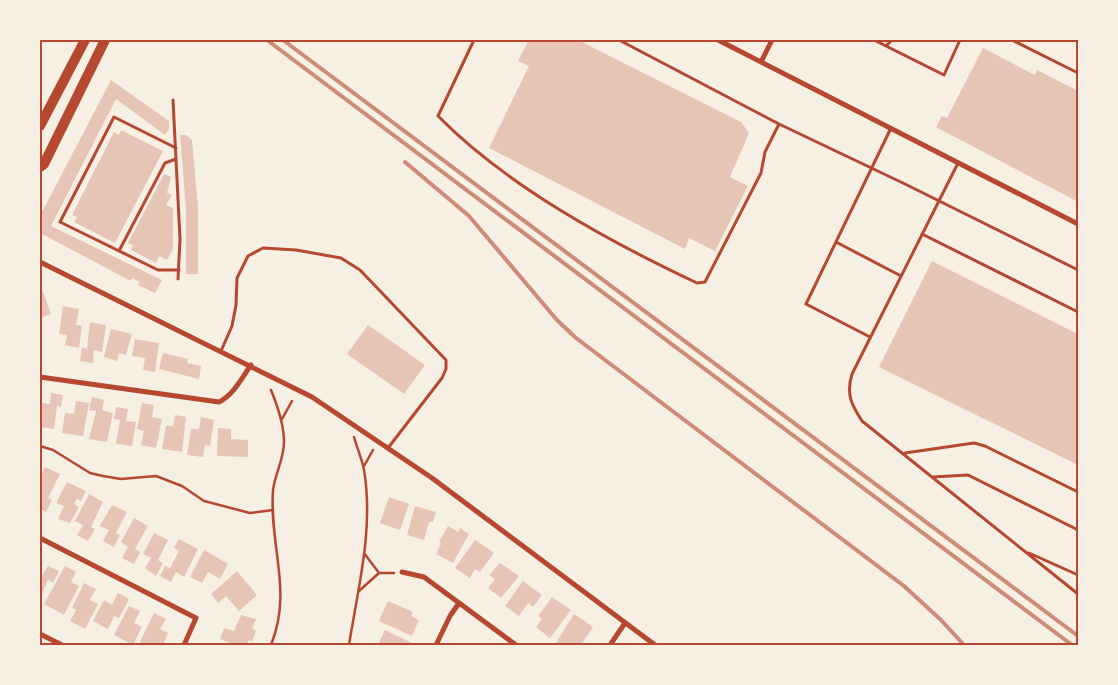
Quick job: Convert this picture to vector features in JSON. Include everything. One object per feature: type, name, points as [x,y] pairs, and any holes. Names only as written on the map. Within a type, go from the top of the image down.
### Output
[{"type":"main road","points":[[40,126],[85,40]]},
{"type":"main road","points":[[40,166],[44,164],[105,40]]},
{"type":"street","points":[[718,40],[1078,224]]},
{"type":"street","points":[[761,62],[772,40]]},
{"type":"street","points":[[40,262],[251,365],[312,397],[432,478],[655,645]]},
{"type":"street","points":[[40,377],[219,402],[228,397],[251,365]]},
{"type":"street","points":[[40,538],[196,618],[184,645]]},
{"type":"street","points":[[402,572],[424,577],[516,645]]},
{"type":"street","points":[[436,645],[450,616],[459,603]]},
{"type":"street","points":[[610,645],[625,623]]},
{"type":"street","points":[[40,634],[54,643],[62,645]]},
{"type":"lane","points":[[474,40],[438,116],[460,139],[541,198],[652,262],[697,283],[705,282],[712,270],[761,173],[765,152],[779,124]]},
{"type":"lane","points":[[620,40],[779,124],[941,201],[1078,270]]},
{"type":"lane","points":[[874,40],[944,75],[960,40]]},
{"type":"lane","points":[[886,46],[892,40]]},
{"type":"lane","points":[[1012,40],[1078,73]]},
{"type":"lane","points":[[173,100],[180,239],[178,279]]},
{"type":"lane","points":[[176,148],[114,116],[60,222],[158,270],[179,270]]},
{"type":"lane","points":[[870,338],[806,304],[891,128]]},
{"type":"lane","points":[[119,251],[165,163],[176,159]]},
{"type":"lane","points":[[958,163],[941,201],[922,234],[852,374],[848,393],[851,403],[862,421],[1078,594]]},
{"type":"lane","points":[[922,234],[1078,312]]},
{"type":"lane","points":[[836,242],[901,276]]},
{"type":"lane","points":[[221,351],[232,326],[236,305],[237,278],[248,256],[263,248],[296,250],[341,258],[360,270],[446,360],[446,369],[442,378],[388,448]]},
{"type":"lane","points":[[904,453],[974,443],[985,446],[1078,492]]},
{"type":"lane","points":[[932,477],[954,474],[968,475],[1078,530]]},
{"type":"lane","points":[[1024,550],[1078,576]]},
{"type":"path","points":[[271,390],[282,421],[284,442],[273,488],[273,510],[282,596],[280,620],[271,645]]},
{"type":"path","points":[[282,421],[292,401]]},
{"type":"path","points":[[349,645],[364,553],[367,501],[364,467],[354,437]]},
{"type":"path","points":[[40,446],[53,450],[90,473],[122,479],[156,476],[182,486],[204,501],[250,513],[273,510]]},
{"type":"path","points":[[364,467],[373,450]]},
{"type":"path","points":[[364,553],[379,574]]},
{"type":"path","points":[[358,592],[379,574],[402,572]]},
{"type":"building","points":[[529,40],[578,40],[741,122],[749,133],[730,177],[748,186],[715,251],[689,238],[685,249],[489,148],[529,66],[518,61]]},
{"type":"building","points":[[983,48],[1035,75],[1037,70],[1078,91],[1078,202],[936,127],[942,116],[947,118]]},
{"type":"building","points":[[111,80],[169,121],[169,129],[165,135],[116,99],[51,226],[162,280],[155,293],[138,285],[140,282],[132,278],[131,281],[40,233],[40,221],[43,215],[41,214]]},
{"type":"building","points":[[121,130],[163,151],[115,243],[74,222],[77,217],[72,215],[114,132],[119,135]]},
{"type":"building","points":[[180,135],[186,135],[192,140],[198,207],[198,274],[186,274],[186,209]]},
{"type":"building","points":[[164,174],[171,177],[167,193],[172,195],[166,205],[173,208],[173,249],[167,260],[159,256],[156,263],[131,250],[133,245],[128,243]]},
{"type":"building","points":[[932,261],[1078,334],[1078,465],[879,367]]},
{"type":"building","points":[[43,292],[51,314],[40,318],[40,293]]},
{"type":"building","points":[[63,306],[79,309],[76,325],[82,326],[79,348],[65,345],[67,335],[59,334]]},
{"type":"building","points":[[90,322],[106,325],[102,352],[94,350],[93,363],[80,361],[82,347],[87,349]]},
{"type":"building","points":[[368,325],[425,365],[404,394],[347,354]]},
{"type":"building","points":[[111,329],[132,334],[126,355],[119,353],[117,361],[104,357]]},
{"type":"building","points":[[135,339],[159,343],[155,372],[143,370],[145,358],[132,356]]},
{"type":"building","points":[[163,353],[188,359],[187,363],[201,366],[199,379],[159,369]]},
{"type":"building","points":[[51,393],[63,395],[61,407],[57,406],[54,429],[40,427],[41,403],[50,404]]},
{"type":"building","points":[[92,397],[104,400],[102,410],[113,413],[107,442],[89,439],[96,411],[89,410]]},
{"type":"building","points":[[76,401],[89,403],[83,436],[62,433],[65,413],[74,414]]},
{"type":"building","points":[[142,403],[154,405],[152,417],[162,419],[156,448],[141,445],[144,431],[137,429]]},
{"type":"building","points":[[116,407],[128,409],[126,421],[136,422],[132,446],[116,444],[120,420],[114,419]]},
{"type":"building","points":[[175,415],[186,417],[182,452],[162,449],[166,426],[173,426]]},
{"type":"building","points":[[201,417],[214,420],[210,446],[205,445],[203,457],[187,455],[191,429],[199,429]]},
{"type":"building","points":[[218,428],[231,429],[231,439],[248,440],[248,457],[217,456]]},
{"type":"building","points":[[45,467],[60,474],[48,498],[52,500],[46,512],[40,509],[40,478]]},
{"type":"building","points":[[67,482],[86,491],[81,501],[77,499],[74,504],[79,507],[70,523],[58,519],[64,506],[56,503]]},
{"type":"building","points":[[89,494],[103,502],[91,527],[95,529],[88,541],[77,535],[83,525],[75,521]]},
{"type":"building","points":[[389,497],[409,504],[400,530],[380,523]]},
{"type":"building","points":[[112,505],[127,512],[116,533],[120,535],[114,547],[103,541],[109,530],[100,526]]},
{"type":"building","points":[[415,506],[436,512],[433,522],[429,522],[424,540],[407,535]]},
{"type":"building","points":[[134,518],[148,526],[135,549],[140,552],[134,564],[122,558],[128,547],[121,542]]},
{"type":"building","points":[[448,526],[458,532],[460,528],[469,534],[453,563],[436,554],[441,544],[439,542]]},
{"type":"building","points":[[154,533],[168,540],[158,560],[163,563],[156,576],[145,568],[151,558],[143,554]]},
{"type":"building","points":[[179,539],[198,549],[184,577],[176,572],[171,582],[160,576],[165,566],[170,568],[179,551],[174,548]]},
{"type":"building","points":[[475,540],[494,553],[480,572],[475,569],[470,578],[455,568]]},
{"type":"building","points":[[204,550],[228,564],[220,579],[208,572],[202,583],[190,577]]},
{"type":"building","points":[[500,563],[519,576],[501,598],[488,588],[495,579],[489,575]]},
{"type":"building","points":[[48,566],[59,571],[53,583],[48,580],[40,598],[40,575],[42,576]]},
{"type":"building","points":[[65,566],[76,572],[71,582],[79,586],[64,615],[44,604]]},
{"type":"building","points":[[237,571],[257,595],[239,611],[226,596],[218,603],[211,594]]},
{"type":"building","points":[[523,581],[542,595],[533,607],[528,603],[519,616],[505,606]]},
{"type":"building","points":[[84,583],[96,589],[90,600],[98,604],[85,629],[70,621],[76,610],[72,608]]},
{"type":"building","points":[[118,593],[129,599],[119,618],[114,616],[108,629],[93,621],[104,600],[112,605]]},
{"type":"building","points":[[552,597],[571,610],[550,638],[536,627],[542,619],[538,616]]},
{"type":"building","points":[[388,601],[413,612],[411,616],[419,620],[412,636],[379,621]]},
{"type":"building","points":[[129,606],[140,611],[134,623],[142,627],[133,645],[114,635]]},
{"type":"building","points":[[154,613],[166,619],[160,629],[168,633],[163,645],[144,645],[140,642]]},
{"type":"building","points":[[574,614],[593,627],[581,645],[559,645],[556,643]]},
{"type":"building","points":[[241,615],[256,619],[252,628],[256,631],[252,642],[249,640],[247,645],[236,645],[220,639],[224,628],[234,631]]},
{"type":"building","points":[[385,630],[412,643],[411,645],[378,645]]},
{"type":"railway","points":[[267,40],[1072,645]]},
{"type":"railway","points":[[283,40],[1078,636]]},
{"type":"railway","points":[[405,162],[469,216],[557,320],[576,338],[904,586],[941,620],[964,645]]}]
